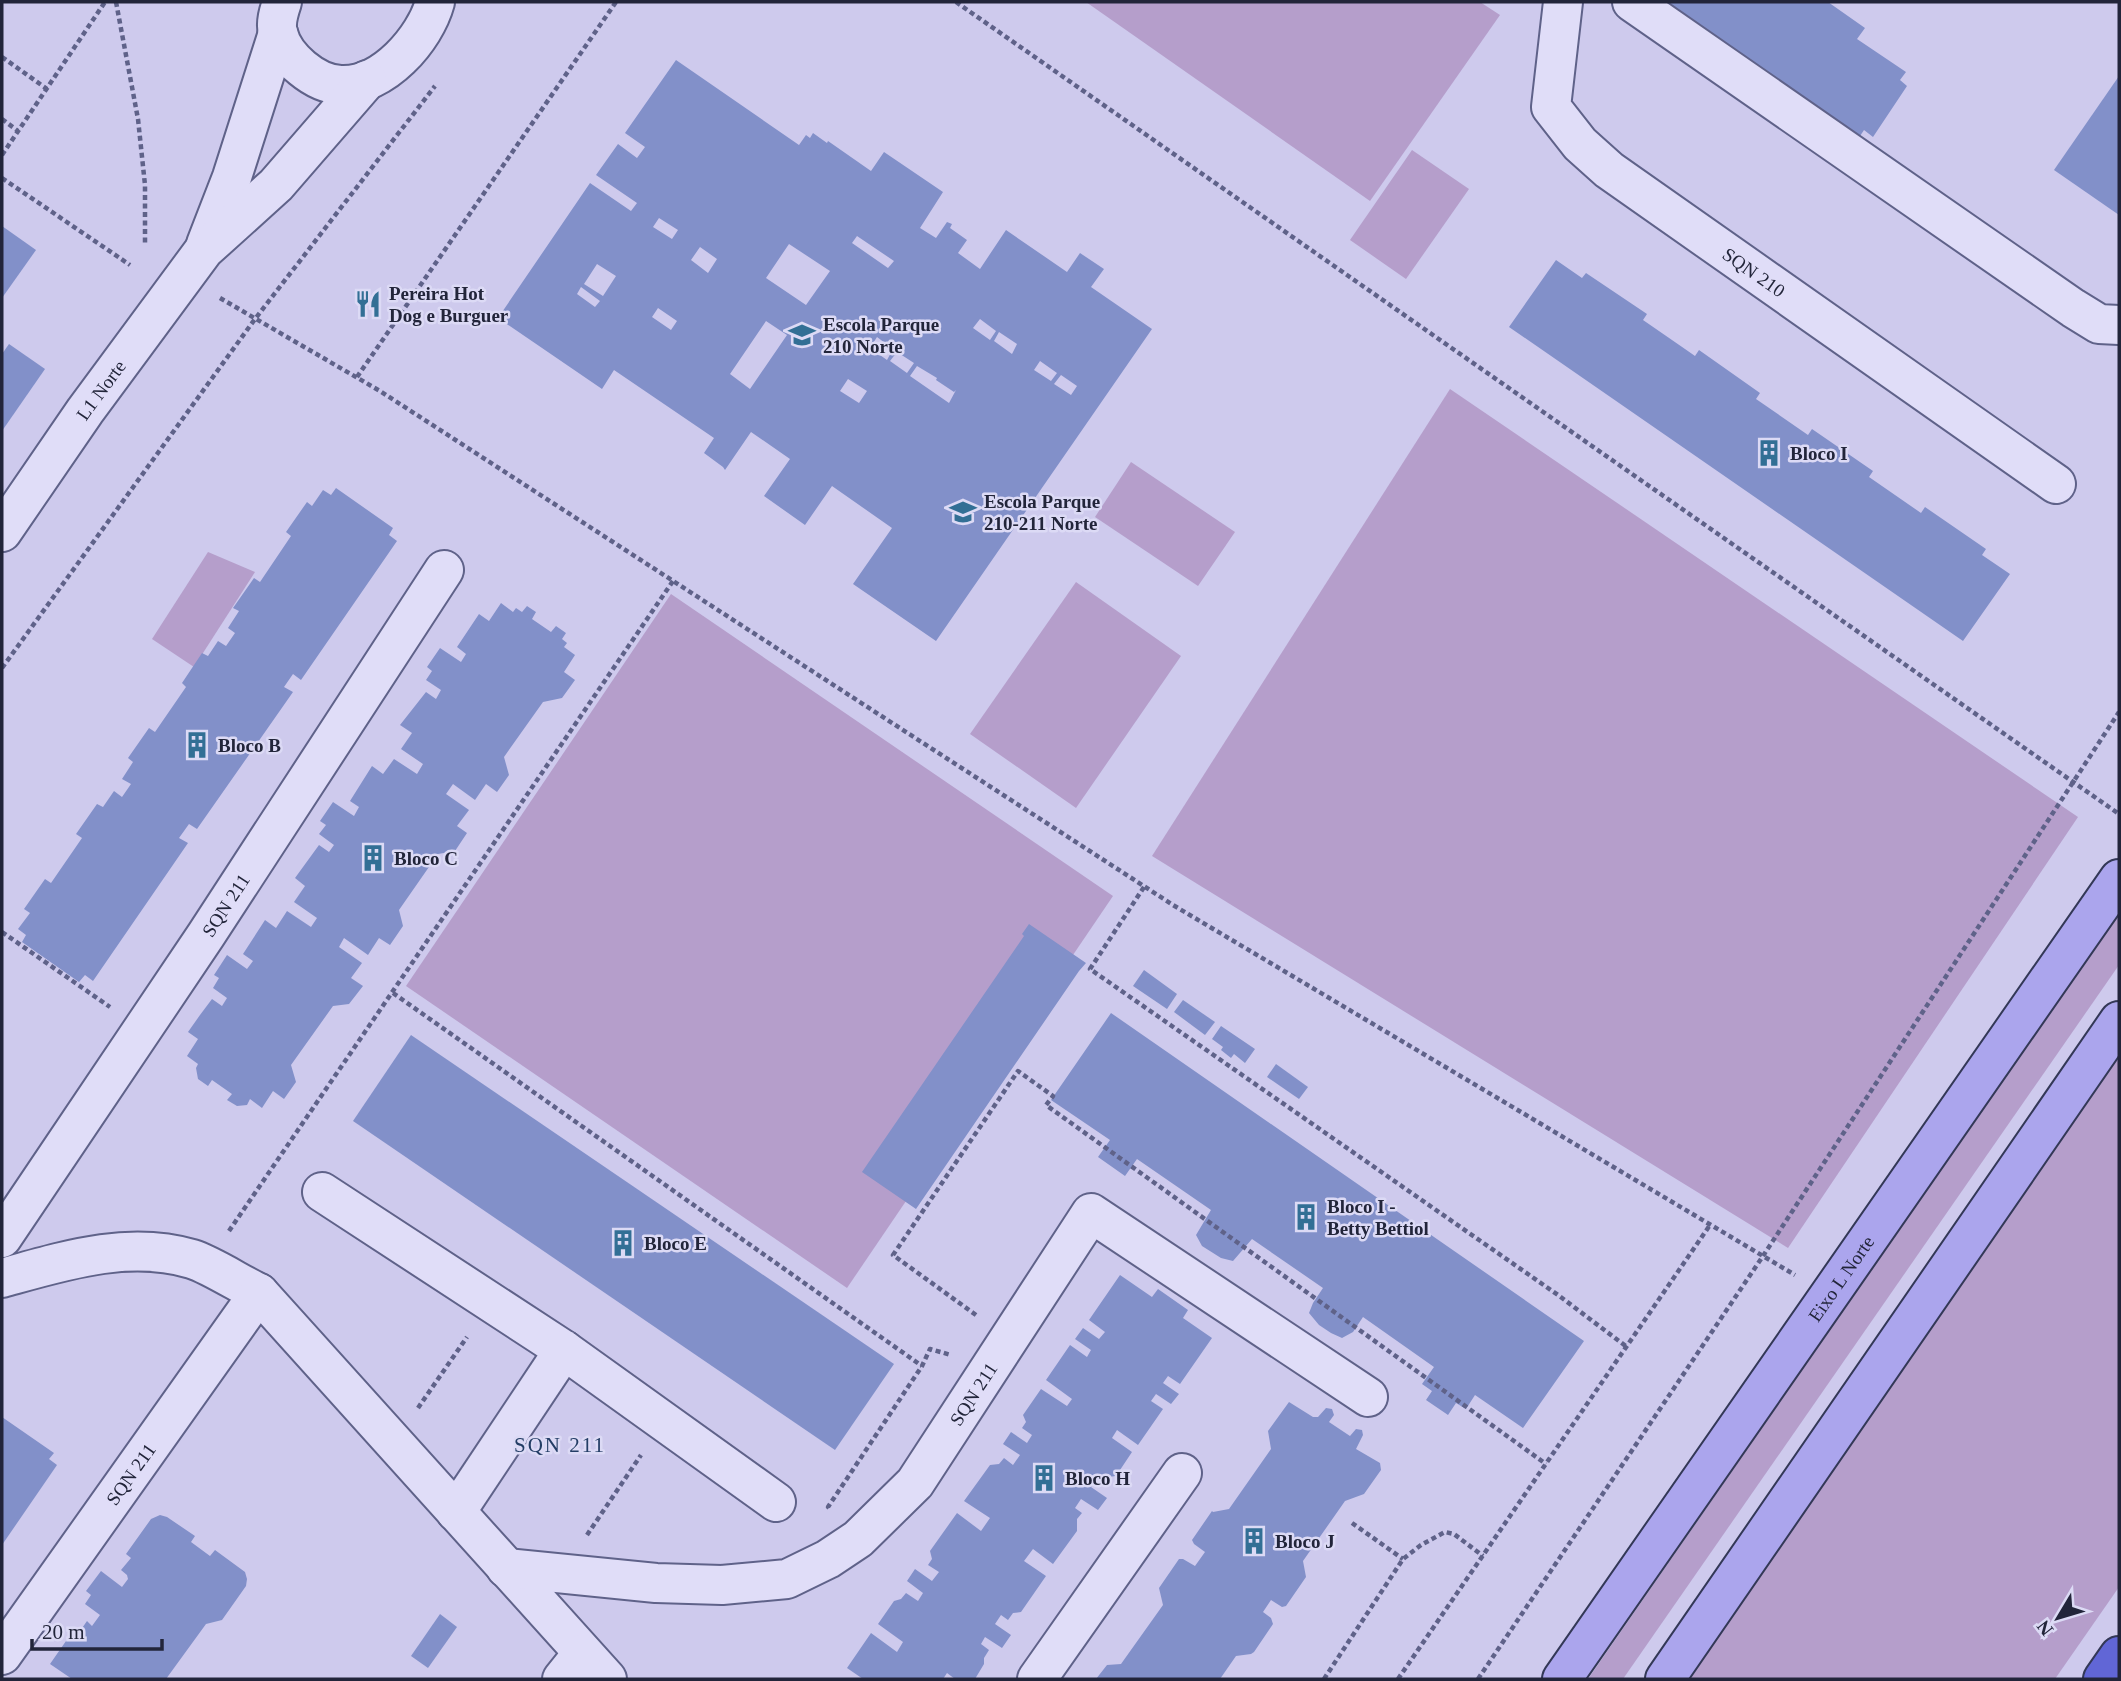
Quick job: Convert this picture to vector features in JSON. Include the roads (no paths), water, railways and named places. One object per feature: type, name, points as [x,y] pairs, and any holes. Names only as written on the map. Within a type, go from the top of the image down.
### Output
[{"type":"highway","points":[[2103,1679],[2119,1656]]},
{"type":"main road","name":"Eixo L Norte","points":[[1562,1679],[2119,878]]},
{"type":"main road","points":[[1665,1679],[2119,1021]]},
{"type":"street","points":[[277,13],[289,55],[310,76],[340,85],[367,80],[400,60],[417,39],[433,12],[435,2]]},
{"type":"street","name":"SQN 210","points":[[1563,2],[1551,107],[1580,144],[1609,170],[2056,484]]},
{"type":"street","points":[[1632,2],[2054,295],[2099,324],[2119,325]]},
{"type":"street","name":"L1 Norte","points":[[204,250],[232,177],[277,13]]},
{"type":"street","name":"L1 Norte","points":[[2,532],[85,411],[204,250],[275,185],[367,80]]},
{"type":"street","name":"SQN 211","points":[[2,1238],[444,570]]},
{"type":"street","points":[[322,1192],[564,1350],[776,1502]]},
{"type":"street","name":"SQN 211","points":[[506,1568],[656,1583],[722,1585],[787,1579],[828,1559],[858,1539],[915,1483],[1091,1213],[1368,1397]]},
{"type":"street","points":[[2,1278],[64,1261],[112,1252],[144,1251],[193,1259],[259,1293],[506,1568],[584,1671]]},
{"type":"street","name":"SQN 211","points":[[2,1655],[259,1293]]},
{"type":"street","points":[[456,1512],[564,1350]]},
{"type":"street","points":[[1037,1679],[1182,1473]]},
{"type":"place","name":"Pereira Hot Dog e Burguer","points":[[368,304]]},
{"type":"place","name":"Escola Parque 210 Norte","points":[[802,335]]},
{"type":"place","name":"Bloco I","points":[[1769,453]]},
{"type":"place","name":"Escola Parque 210-211 Norte","points":[[963,512]]},
{"type":"place","name":"Bloco B","points":[[197,745]]},
{"type":"place","name":"Bloco C","points":[[373,858]]},
{"type":"place","name":"Bloco I - Betty Bettiol","points":[[1306,1217]]},
{"type":"place","name":"Bloco E","points":[[623,1243]]},
{"type":"place","name":"Bloco H","points":[[1044,1478]]},
{"type":"place","name":"Bloco J","points":[[1254,1541]]},
{"type":"district","name":"SQN 211","points":[[560,1445]]}]
